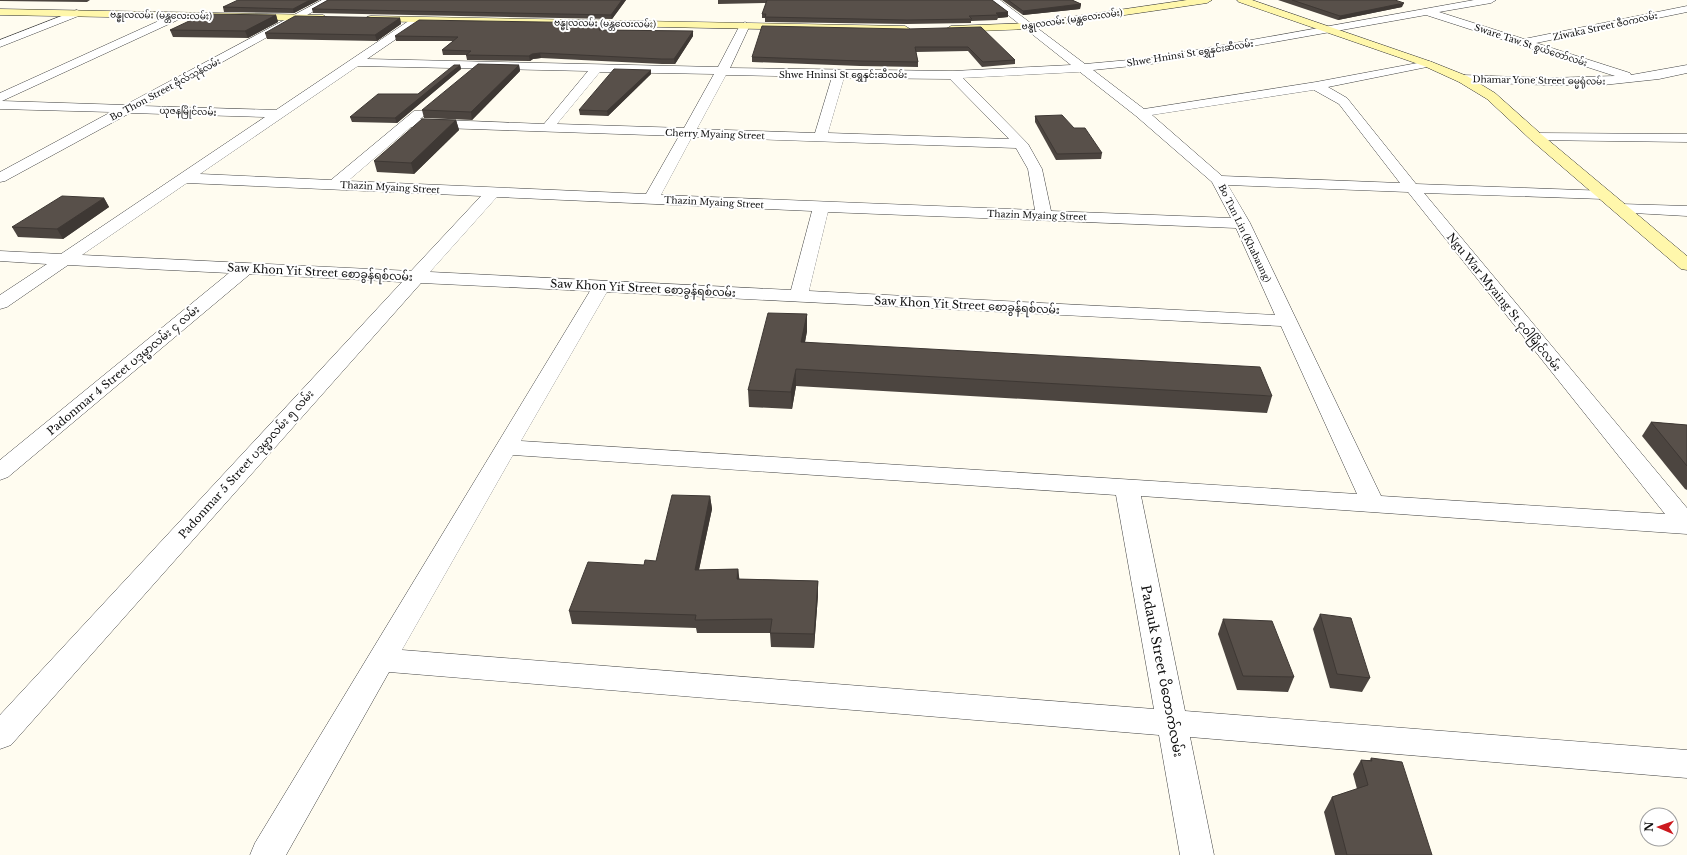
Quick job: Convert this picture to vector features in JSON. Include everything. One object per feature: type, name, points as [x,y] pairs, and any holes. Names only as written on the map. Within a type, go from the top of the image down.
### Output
[{"type":"street","name":"Bo Thon Street ဗိုလ်သုန်လမ်း","points":[[0,178],[329,0]]},
{"type":"street","name":"Bo Tun Lin (Khabaung)","points":[[994,0],[1141,113],[1218,180],[1242,223],[1373,504]]},
{"type":"street","name":"ဗန္ဓုလလမ်း (မန္တလေးလမ်း)","points":[[944,29],[1029,26],[1208,0]]},
{"type":"street","points":[[1242,0],[1428,64],[1463,79],[1491,96],[1536,137],[1687,265]]},
{"type":"street","name":"Shwe Hninsi St ရွှေနှင်းဆီလမ်း","points":[[356,62],[722,73],[953,75],[1082,68],[1151,61],[1491,0]]},
{"type":"street","name":"Ziwaka Street ဇီဝကလမ်း","points":[[1524,42],[1687,9]]},
{"type":"street","name":"ဗန္ဓုလလမ်း (မန္တလေးလမ်း)","points":[[0,12],[337,19]]},
{"type":"street","name":"Sware Taw St စွယ်တော်လမ်း","points":[[1425,12],[1524,42],[1636,80]]},
{"type":"street","points":[[0,44],[77,14]]},
{"type":"street","points":[[0,98],[178,16]]},
{"type":"street","name":"ဗန္ဓုလလမ်း (မန္တလေးလမ်း)","points":[[361,19],[914,29]]},
{"type":"street","points":[[0,303],[417,20]]},
{"type":"street","points":[[651,199],[722,73],[745,25]]},
{"type":"street","points":[[1141,113],[1316,86],[1428,64]]},
{"type":"street","points":[[459,80],[476,66]]},
{"type":"street","points":[[547,128],[596,69]]},
{"type":"street","name":"Dhamar Yone Street ဓမ္မရုံလမ်း","points":[[1463,79],[1589,82],[1636,80],[1687,69]]},
{"type":"street","points":[[820,138],[839,74]]},
{"type":"street","points":[[953,75],[1021,144],[1035,169],[1044,215]]},
{"type":"street","name":"Ngu War Myaing St ငုဝါမြိုင်လမ်း","points":[[1316,86],[1343,101],[1412,188],[1687,525]]},
{"type":"street","points":[[334,185],[431,104]]},
{"type":"street","name":"ယုဇနမြိုင်လမ်း","points":[[0,105],[280,114]]},
{"type":"street","name":"Cherry Myaing Street","points":[[408,123],[1021,144]]},
{"type":"street","points":[[1536,137],[1687,138]]},
{"type":"street","name":"Thazin Myaing Street","points":[[186,178],[821,207],[1242,223]]},
{"type":"street","points":[[1218,180],[1604,194]]},
{"type":"street","name":"Padonmar 5 Street ပဒုမ္မာလမ်း ၅ လမ်း","points":[[0,736],[493,192]]},
{"type":"street","points":[[799,296],[821,207]]},
{"type":"street","points":[[1621,209],[1687,211]]},
{"type":"street","name":"Saw Khon Yit Street စောခွန်ရစ်လမ်း","points":[[0,256],[1287,321]]},
{"type":"street","name":"Padonmar 4 Street ပဒုမ္မာလမ်း ၄ လမ်း","points":[[0,472],[246,268]]},
{"type":"street","points":[[268,855],[506,447],[602,286]]},
{"type":"street","points":[[506,447],[1687,525]]},
{"type":"street","name":"Padauk Street ပိတောက်လမ်း","points":[[1127,488],[1197,855]]},
{"type":"street","points":[[382,660],[1687,764]]},
{"type":"building","points":[[238,0],[310,0],[293,9],[223,7]]},
{"type":"building","points":[[328,0],[622,0],[611,15],[312,9]]},
{"type":"building","points":[[767,0],[992,0],[1008,12],[996,13],[998,15],[969,16],[972,19],[907,20],[765,17],[766,14],[762,14]]},
{"type":"building","points":[[1008,0],[1072,0],[1081,4],[1023,11]]},
{"type":"building","points":[[1292,0],[1395,0],[1404,3],[1340,16]]},
{"type":"building","points":[[204,14],[276,15],[245,31],[170,30]]},
{"type":"building","points":[[295,16],[400,18],[375,35],[265,33]]},
{"type":"building","points":[[419,20],[604,23],[599,30],[693,31],[674,59],[540,53],[529,56],[466,55],[471,51],[442,50],[458,37],[395,36]]},
{"type":"building","points":[[762,26],[907,29],[981,27],[1015,60],[983,62],[968,47],[915,47],[918,62],[752,57]]},
{"type":"building","points":[[478,64],[519,65],[471,112],[422,110]]},
{"type":"building","points":[[454,65],[460,65],[395,118],[350,117],[378,94],[418,94]]},
{"type":"building","points":[[614,69],[651,70],[607,111],[579,110]]},
{"type":"building","points":[[1062,115],[1074,128],[1085,128],[1102,153],[1057,154],[1035,116]]},
{"type":"building","points":[[422,119],[456,120],[411,163],[374,161]]},
{"type":"building","points":[[62,196],[104,198],[57,229],[12,227]]},
{"type":"building","points":[[768,313],[807,314],[801,342],[1260,367],[1272,396],[796,369],[791,392],[748,390]]},
{"type":"building","points":[[1651,422],[1687,425],[1687,466]]},
{"type":"building","points":[[672,495],[710,496],[695,570],[738,569],[737,579],[818,581],[814,634],[770,633],[772,619],[695,620],[696,615],[569,611],[588,562],[644,565],[645,560],[656,561]]},
{"type":"building","points":[[1320,614],[1351,618],[1370,678],[1337,674]]},
{"type":"building","points":[[1223,619],[1272,621],[1294,677],[1243,676]]},
{"type":"building","points":[[1371,758],[1402,762],[1432,855],[1347,855],[1332,797],[1368,785],[1361,760],[1372,761]]}]
